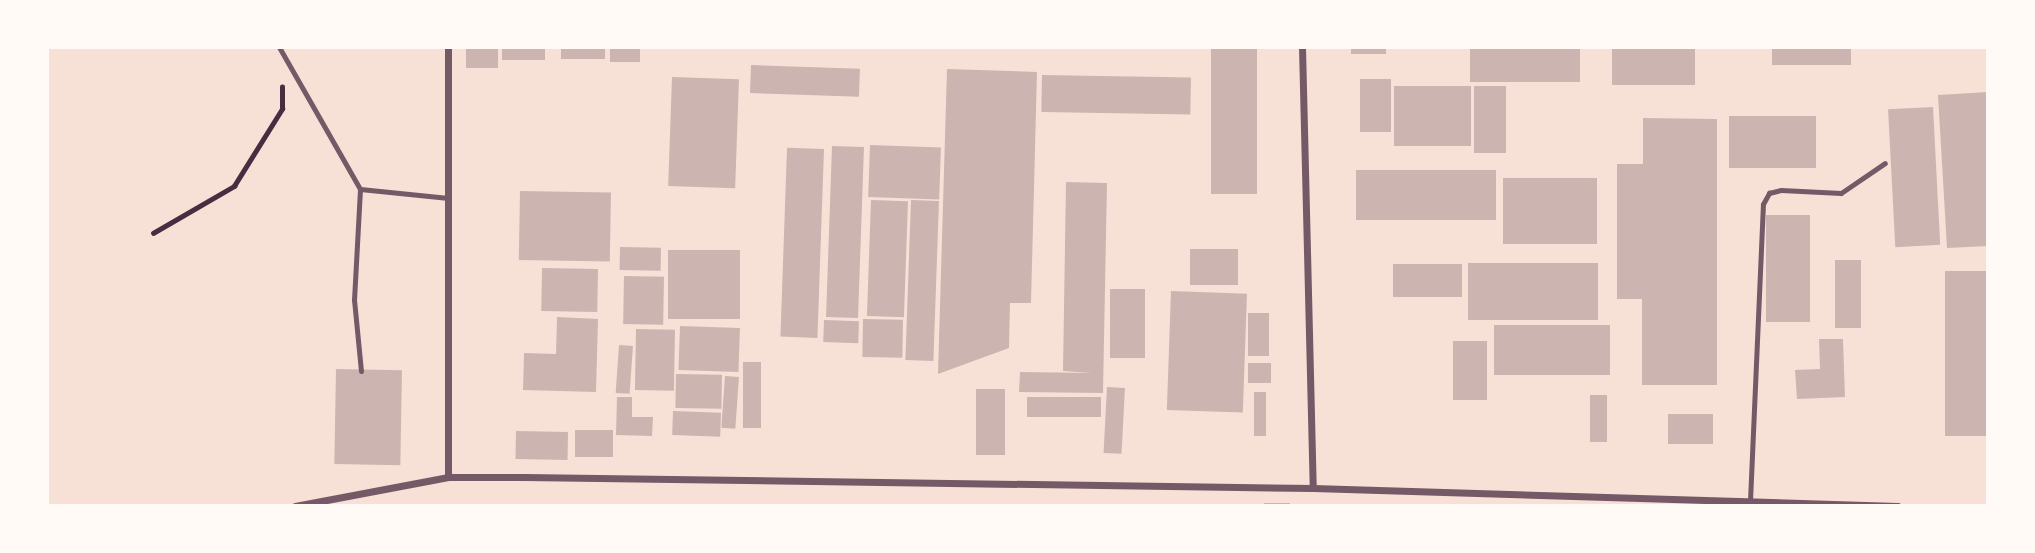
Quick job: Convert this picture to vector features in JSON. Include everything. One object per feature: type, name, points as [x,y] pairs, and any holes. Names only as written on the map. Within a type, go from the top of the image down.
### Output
[{"type":"street","points":[[448,47],[448,477]]},
{"type":"street","points":[[1302,47],[1313,488]]},
{"type":"street","points":[[295,506],[448,477],[1313,488],[1898,506]]},
{"type":"lane","points":[[281,49],[360,188],[354,300],[361,371]]},
{"type":"lane","points":[[1750,501],[1763,204],[1769,193],[1782,190],[1840,194],[1885,163]]},
{"type":"lane","points":[[360,188],[449,198]]},
{"type":"path","points":[[153,233],[234,186],[282,109],[281,49]]},
{"type":"building","points":[[466,47],[498,47],[498,68],[466,68]]},
{"type":"building","points":[[502,47],[545,47],[545,60],[502,60]]},
{"type":"building","points":[[561,47],[605,47],[605,59],[561,59]]},
{"type":"building","points":[[610,47],[640,47],[640,62],[610,62]]},
{"type":"building","points":[[1211,47],[1257,47],[1257,194],[1211,194]]},
{"type":"building","points":[[1351,47],[1386,47],[1386,54],[1351,54]]},
{"type":"building","points":[[1470,47],[1580,47],[1580,82],[1470,82]]},
{"type":"building","points":[[1612,47],[1695,47],[1695,85],[1612,85]]},
{"type":"building","points":[[1772,47],[1851,47],[1851,65],[1772,65]]},
{"type":"building","points":[[751,65],[860,69],[859,97],[750,93]]},
{"type":"building","points":[[947,69],[1037,72],[1031,303],[1010,303],[1009,348],[938,374]]},
{"type":"building","points":[[1042,75],[1191,78],[1190,115],[1041,112]]},
{"type":"building","points":[[672,77],[739,79],[735,188],[668,186]]},
{"type":"building","points":[[1360,79],[1391,79],[1391,132],[1360,132]]},
{"type":"building","points":[[1394,86],[1471,86],[1471,146],[1394,146]]},
{"type":"building","points":[[1474,86],[1506,86],[1506,153],[1474,153]]},
{"type":"building","points":[[1988,92],[1988,246],[1947,248],[1938,95]]},
{"type":"building","points":[[1933,107],[1940,245],[1895,247],[1888,109]]},
{"type":"building","points":[[1729,116],[1816,116],[1816,168],[1729,168]]},
{"type":"building","points":[[1643,118],[1717,119],[1717,385],[1642,385],[1642,299],[1617,299],[1617,164],[1643,164]]},
{"type":"building","points":[[870,145],[941,147],[939,199],[868,197]]},
{"type":"building","points":[[832,146],[864,147],[858,318],[826,317]]},
{"type":"building","points":[[787,148],[824,149],[817,338],[780,337]]},
{"type":"building","points":[[1356,170],[1496,170],[1496,220],[1356,220]]},
{"type":"building","points":[[1503,178],[1597,178],[1597,244],[1503,244]]},
{"type":"building","points":[[1066,182],[1107,183],[1103,393],[1019,392],[1020,372],[1092,373],[1063,371]]},
{"type":"building","points":[[520,191],[611,193],[610,262],[519,260]]},
{"type":"building","points":[[871,200],[908,201],[904,317],[867,316]]},
{"type":"building","points":[[911,200],[939,201],[933,361],[905,360]]},
{"type":"building","points":[[1766,215],[1810,215],[1810,322],[1766,322]]},
{"type":"building","points":[[620,247],[661,248],[661,271],[620,270]]},
{"type":"building","points":[[1190,249],[1238,249],[1238,285],[1190,285]]},
{"type":"building","points":[[668,250],[740,250],[740,319],[668,319]]},
{"type":"building","points":[[1835,260],[1861,260],[1861,328],[1835,328]]},
{"type":"building","points":[[1468,263],[1598,263],[1598,320],[1468,320]]},
{"type":"building","points":[[1393,264],[1462,264],[1462,297],[1393,297]]},
{"type":"building","points":[[542,268],[598,269],[597,312],[541,311]]},
{"type":"building","points":[[1945,271],[1988,271],[1988,436],[1945,436]]},
{"type":"building","points":[[624,276],[664,277],[663,325],[623,324]]},
{"type":"building","points":[[1110,289],[1145,289],[1145,358],[1110,358]]},
{"type":"building","points":[[1171,291],[1247,294],[1243,413],[1167,410]]},
{"type":"building","points":[[1248,313],[1269,313],[1269,356],[1248,356]]},
{"type":"building","points":[[557,317],[598,319],[596,392],[523,390],[524,353],[556,354]]},
{"type":"building","points":[[863,319],[903,320],[902,358],[862,357]]},
{"type":"building","points":[[824,320],[859,321],[858,343],[823,342]]},
{"type":"building","points":[[1494,325],[1610,325],[1610,375],[1494,375]]},
{"type":"building","points":[[680,326],[740,328],[738,372],[678,370]]},
{"type":"building","points":[[636,329],[675,330],[674,391],[635,390]]},
{"type":"building","points":[[1819,339],[1843,339],[1845,397],[1797,399],[1795,370],[1820,369]]},
{"type":"building","points":[[1453,341],[1487,341],[1487,400],[1453,400]]},
{"type":"building","points":[[619,345],[633,346],[630,394],[616,393]]},
{"type":"building","points":[[743,362],[761,362],[761,428],[743,428]]},
{"type":"building","points":[[1248,363],[1271,363],[1271,383],[1248,383]]},
{"type":"building","points":[[336,369],[402,370],[400,465],[334,464]]},
{"type":"building","points":[[676,374],[722,375],[721,409],[675,408]]},
{"type":"building","points":[[725,376],[739,377],[735,429],[721,428]]},
{"type":"building","points":[[1107,387],[1125,388],[1122,454],[1104,453]]},
{"type":"building","points":[[976,389],[1005,389],[1005,455],[976,455]]},
{"type":"building","points":[[1254,392],[1266,392],[1266,436],[1254,436]]},
{"type":"building","points":[[1590,395],[1607,395],[1607,442],[1590,442]]},
{"type":"building","points":[[617,397],[632,397],[632,417],[653,417],[652,436],[616,435]]},
{"type":"building","points":[[1027,397],[1101,397],[1101,417],[1027,417]]},
{"type":"building","points":[[673,411],[721,413],[720,437],[672,435]]},
{"type":"building","points":[[1668,414],[1713,414],[1713,444],[1668,444]]},
{"type":"building","points":[[575,430],[613,430],[613,457],[575,457]]},
{"type":"building","points":[[516,431],[568,432],[568,460],[516,459]]},
{"type":"building","points":[[1264,503],[1290,503],[1290,506],[1264,506]]}]
